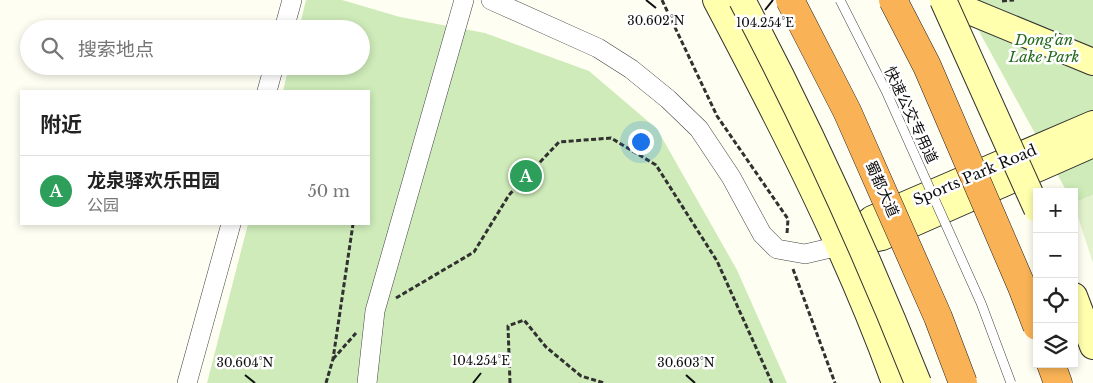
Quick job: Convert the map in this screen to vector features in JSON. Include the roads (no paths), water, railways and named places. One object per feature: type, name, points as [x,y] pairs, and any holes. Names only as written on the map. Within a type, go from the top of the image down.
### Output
[{"type":"highway","name":"蜀都大道","points":[[790,0],[847,111],[938,317],[963,383]]},
{"type":"highway","points":[[893,0],[927,66],[1036,323]]},
{"type":"highway","points":[[1052,368],[1058,383]]},
{"type":"main road","points":[[716,0],[786,132],[839,246],[882,346],[895,383]]},
{"type":"main road","points":[[742,0],[840,197],[918,383]]},
{"type":"main road","points":[[943,0],[1033,200]]},
{"type":"main road","points":[[952,0],[962,8],[1093,62]]},
{"type":"main road","name":"Sports Park Road","points":[[839,246],[872,219],[1093,124]]},
{"type":"main road","name":"Sports Park Road","points":[[839,246],[882,237],[1093,144]]},
{"type":"main road","points":[[1078,304],[1091,330]]},
{"type":"street","points":[[286,20],[292,0]]},
{"type":"street","points":[[367,383],[375,310],[464,0]]},
{"type":"street","points":[[491,0],[598,48],[631,69],[668,99],[699,129],[731,177],[762,234],[777,249],[805,254],[839,246]]},
{"type":"street","points":[[267,90],[271,75]]},
{"type":"street","points":[[187,383],[231,225]]},
{"type":"lane","name":"快速公交专用道","points":[[840,0],[886,91],[977,294],[1011,383]]},
{"type":"place","name":"龙泉驿欢乐田园","points":[[526,176]]},
{"type":"park label","name":"Dong'an Lake Park","points":[[1044,48]]}]
